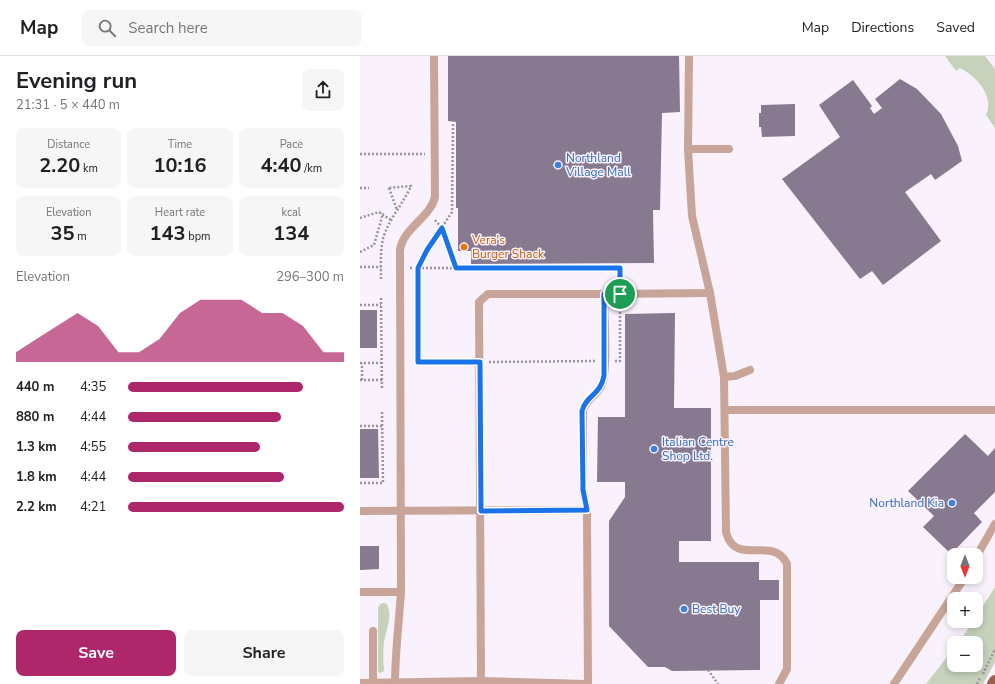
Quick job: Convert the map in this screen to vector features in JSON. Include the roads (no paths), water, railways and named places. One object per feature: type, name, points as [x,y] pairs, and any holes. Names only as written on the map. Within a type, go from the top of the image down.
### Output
[{"type":"lane","points":[[395,684],[395,654],[401,592],[400,250],[405,236],[428,212],[433,205],[435,196],[434,56]]},
{"type":"lane","points":[[689,56],[688,149],[692,216],[710,293],[724,377],[726,532],[728,540],[732,546],[739,549],[776,552],[787,564],[787,670],[779,684]]},
{"type":"lane","points":[[688,149],[729,149]]},
{"type":"lane","points":[[481,681],[479,302],[485,296],[710,293]]},
{"type":"lane","points":[[588,684],[587,510],[583,490],[582,411],[584,404],[598,391],[602,384],[604,361],[604,294]]},
{"type":"lane","points":[[724,377],[735,376],[750,370]]},
{"type":"lane","points":[[725,410],[995,410]]},
{"type":"lane","points":[[360,511],[587,510]]},
{"type":"lane","points":[[981,548],[995,524]]},
{"type":"lane","points":[[894,684],[960,584]]},
{"type":"lane","points":[[360,592],[401,592]]},
{"type":"lane","points":[[373,631],[373,683]]},
{"type":"lane","points":[[360,683],[395,684],[481,681],[585,684]]},
{"type":"place","name":"Northland Village Mall","points":[[558,165]]},
{"type":"place","name":"Vera's Burger Shack","points":[[464,247]]},
{"type":"place","name":"Italian Centre Shop Ltd.","points":[[654,449]]},
{"type":"place","name":"Northland Kia","points":[[952,503]]},
{"type":"place","name":"Best Buy","points":[[684,609]]}]
